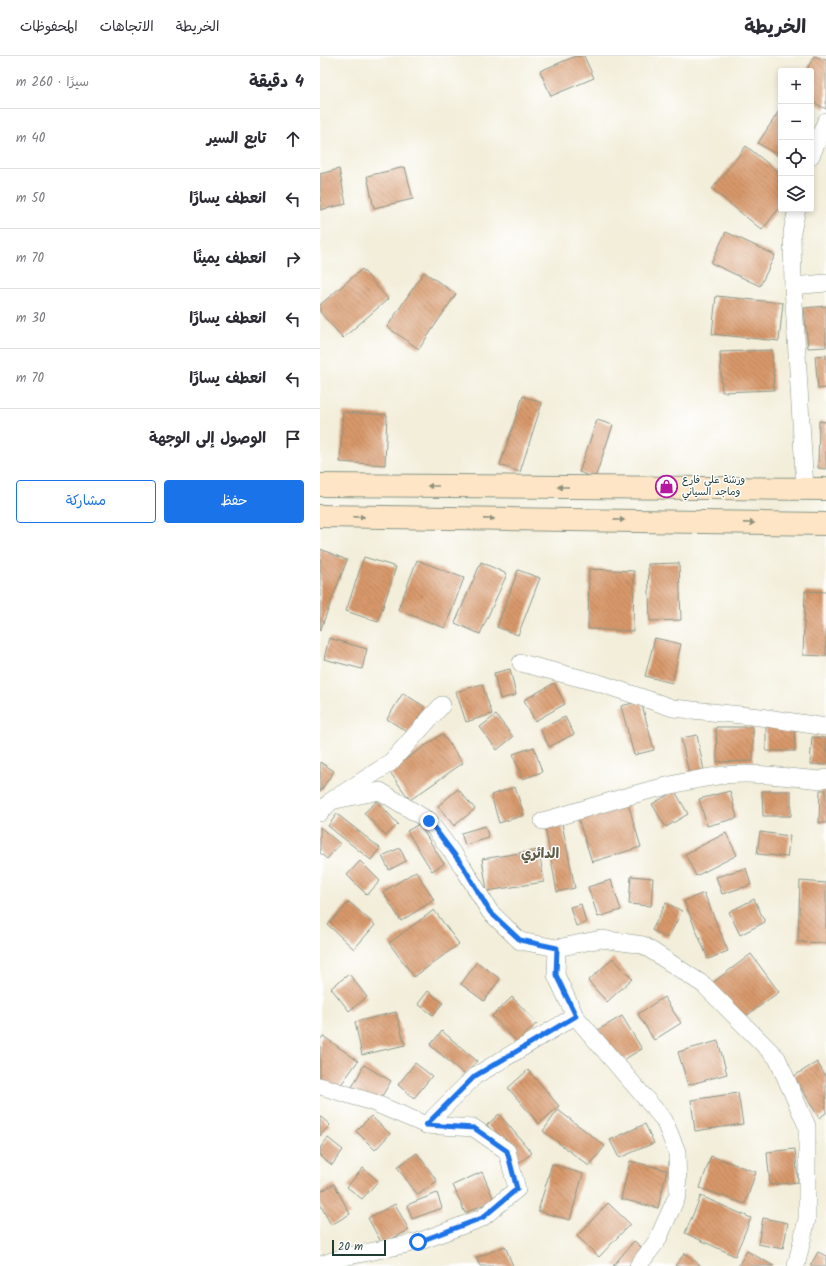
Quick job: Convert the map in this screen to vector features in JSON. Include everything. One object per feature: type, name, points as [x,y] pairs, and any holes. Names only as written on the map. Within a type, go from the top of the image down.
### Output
[{"type":"main road","points":[[320,485],[816,489]]},
{"type":"main road","points":[[585,487],[586,520]]},
{"type":"main road","points":[[320,516],[826,524]]},
{"type":"street","points":[[814,149],[826,121]]},
{"type":"street","points":[[796,212],[792,232],[793,286],[816,489]]},
{"type":"street","points":[[793,286],[826,283]]},
{"type":"street","points":[[520,664],[599,683],[673,708],[760,717],[826,727]]},
{"type":"street","points":[[325,807],[390,763],[442,705]]},
{"type":"street","points":[[543,821],[656,789],[718,776],[760,775],[820,780],[826,778]]},
{"type":"street","points":[[325,807],[380,791],[429,821],[463,866],[490,912],[520,940],[557,948],[601,939],[643,945],[704,985],[777,1058],[806,1126],[807,1219],[796,1266]]},
{"type":"street","points":[[557,948],[556,975],[576,1016],[664,1120],[677,1152],[678,1194],[657,1240],[638,1266]]},
{"type":"street","points":[[426,1125],[475,1076],[576,1016]]},
{"type":"street","points":[[320,1086],[372,1102],[426,1125],[474,1128],[507,1151],[517,1189],[482,1218],[418,1242],[344,1257],[320,1265]]},
{"type":"building","points":[[576,56],[584,56],[594,78],[551,96],[540,71]]},
{"type":"building","points":[[814,56],[826,60],[826,109],[814,103],[814,68],[808,68]]},
{"type":"building","points":[[778,113],[778,156],[758,143]]},
{"type":"building","points":[[746,146],[778,172],[778,210],[762,230],[712,189]]},
{"type":"building","points":[[405,167],[413,199],[374,208],[367,176]]},
{"type":"building","points":[[339,169],[346,204],[320,210],[320,174]]},
{"type":"building","points":[[726,232],[775,255],[760,286],[711,263]]},
{"type":"building","points":[[362,269],[388,299],[343,338],[320,312],[320,305]]},
{"type":"building","points":[[424,272],[456,294],[419,349],[387,327]]},
{"type":"building","points":[[716,296],[783,303],[779,341],[712,334]]},
{"type":"building","points":[[826,306],[826,347],[808,348],[804,308]]},
{"type":"building","points":[[772,350],[774,390],[722,392],[720,352]]},
{"type":"building","points":[[826,355],[826,388],[818,389],[815,356]]},
{"type":"building","points":[[523,396],[542,403],[520,472],[500,465]]},
{"type":"building","points":[[343,412],[387,415],[385,465],[340,462]]},
{"type":"building","points":[[597,420],[613,425],[595,478],[579,472]]},
{"type":"building","points":[[819,421],[826,422],[826,469],[818,468]]},
{"type":"building","points":[[320,549],[347,560],[320,631]]},
{"type":"building","points":[[364,557],[396,567],[378,622],[346,611]]},
{"type":"building","points":[[417,560],[464,578],[445,628],[398,610]]},
{"type":"building","points":[[481,562],[507,574],[480,634],[455,623]]},
{"type":"building","points":[[679,563],[681,620],[650,621],[648,564]]},
{"type":"building","points":[[589,569],[634,571],[633,631],[588,629]]},
{"type":"building","points":[[518,570],[540,578],[518,635],[497,627]]},
{"type":"building","points":[[805,591],[826,592],[826,656],[803,655]]},
{"type":"building","points":[[329,638],[367,649],[362,669],[324,659]]},
{"type":"building","points":[[655,638],[681,644],[672,683],[645,676]]},
{"type":"building","points":[[510,669],[516,695],[500,699],[494,673]]},
{"type":"building","points":[[554,683],[565,704],[535,721],[524,700]]},
{"type":"building","points":[[482,684],[492,714],[466,722],[456,692]]},
{"type":"building","points":[[403,693],[425,707],[409,733],[387,719]]},
{"type":"building","points":[[641,701],[654,750],[634,755],[621,706]]},
{"type":"building","points":[[496,715],[513,737],[497,750],[480,727]]},
{"type":"building","points":[[565,717],[574,734],[549,747],[540,729]]},
{"type":"building","points":[[766,724],[794,724],[795,751],[766,751]]},
{"type":"building","points":[[716,727],[753,727],[753,761],[717,762]]},
{"type":"building","points":[[442,734],[463,763],[410,800],[389,771]]},
{"type":"building","points":[[697,735],[704,771],[689,774],[681,738]]},
{"type":"building","points":[[812,737],[826,738],[826,765],[810,764]]},
{"type":"building","points":[[534,747],[542,772],[522,779],[513,754]]},
{"type":"building","points":[[320,762],[334,771],[320,792]]},
{"type":"building","points":[[515,787],[524,815],[499,823],[491,795]]},
{"type":"building","points":[[458,789],[475,809],[454,826],[438,806]]},
{"type":"building","points":[[820,790],[826,790],[826,823],[819,823]]},
{"type":"building","points":[[675,791],[688,814],[666,827],[652,804]]},
{"type":"building","points":[[730,791],[737,818],[707,826],[699,799]]},
{"type":"building","points":[[762,791],[791,791],[791,816],[763,816]]},
{"type":"building","points":[[377,801],[398,824],[386,836],[364,813]]},
{"type":"building","points":[[628,804],[641,847],[592,862],[578,818]]},
{"type":"building","points":[[337,814],[380,848],[371,860],[328,826]]},
{"type":"building","points":[[419,824],[444,864],[432,871],[407,831]]},
{"type":"building","points":[[562,824],[575,888],[557,892],[545,827]]},
{"type":"building","points":[[485,826],[489,838],[465,845],[461,833]]},
{"type":"building","points":[[320,827],[340,844],[327,859],[320,853]]},
{"type":"building","points":[[760,832],[790,836],[787,857],[757,854]]},
{"type":"building","points":[[726,833],[737,855],[696,876],[685,854]]},
{"type":"building","points":[[400,848],[406,861],[389,870],[382,856]]},
{"type":"building","points":[[539,850],[544,882],[487,891],[482,859]]},
{"type":"building","points":[[360,861],[380,881],[367,895],[347,875]]},
{"type":"building","points":[[746,868],[751,885],[722,894],[716,877]]},
{"type":"building","points":[[416,871],[434,900],[401,921],[383,892]]},
{"type":"building","points":[[631,876],[653,878],[651,906],[629,904]]},
{"type":"building","points":[[611,880],[621,910],[598,917],[588,887]]},
{"type":"building","points":[[800,881],[826,883],[826,943],[798,942]]},
{"type":"building","points":[[704,893],[728,951],[708,959],[684,901]]},
{"type":"building","points":[[754,899],[765,922],[740,935],[729,912]]},
{"type":"building","points":[[349,902],[375,925],[354,949],[328,925]]},
{"type":"building","points":[[666,903],[682,911],[668,938],[652,930]]},
{"type":"building","points":[[581,904],[586,923],[576,926],[570,907]]},
{"type":"building","points":[[434,910],[459,944],[414,977],[389,943]]},
{"type":"building","points":[[751,954],[779,992],[739,1021],[711,984]]},
{"type":"building","points":[[613,958],[632,979],[607,1002],[588,981]]},
{"type":"building","points":[[477,962],[500,979],[484,1001],[461,984]]},
{"type":"building","points":[[349,974],[367,997],[349,1011],[331,988]]},
{"type":"building","points":[[428,991],[443,1003],[433,1015],[418,1004]]},
{"type":"building","points":[[512,997],[537,1023],[517,1042],[492,1016]]},
{"type":"building","points":[[664,997],[681,1023],[654,1040],[638,1014]]},
{"type":"building","points":[[396,1012],[405,1045],[362,1055],[355,1022]]},
{"type":"building","points":[[622,1016],[642,1049],[618,1063],[598,1030]]},
{"type":"building","points":[[442,1031],[477,1061],[465,1075],[430,1045]]},
{"type":"building","points":[[323,1036],[358,1061],[335,1093],[320,1083],[320,1040]]},
{"type":"building","points":[[718,1041],[727,1074],[688,1085],[678,1052]]},
{"type":"building","points":[[817,1062],[826,1077],[826,1113],[819,1118],[794,1076]]},
{"type":"building","points":[[415,1063],[432,1076],[414,1098],[398,1085]]},
{"type":"building","points":[[364,1065],[391,1081],[376,1106],[350,1091]]},
{"type":"building","points":[[528,1070],[559,1106],[539,1124],[508,1088]]},
{"type":"building","points":[[738,1093],[743,1124],[695,1131],[691,1100]]},
{"type":"building","points":[[558,1110],[605,1146],[589,1166],[543,1131]]},
{"type":"building","points":[[499,1114],[532,1153],[519,1163],[487,1125]]},
{"type":"building","points":[[320,1116],[330,1125],[320,1136]]},
{"type":"building","points":[[371,1116],[390,1134],[375,1150],[356,1131]]},
{"type":"building","points":[[645,1124],[654,1143],[619,1158],[610,1140]]},
{"type":"building","points":[[328,1138],[343,1150],[332,1165],[320,1156],[320,1148]]},
{"type":"building","points":[[795,1149],[798,1182],[770,1185],[767,1152]]},
{"type":"building","points":[[417,1153],[437,1181],[418,1195],[397,1167]]},
{"type":"building","points":[[711,1156],[756,1172],[745,1204],[700,1188]]},
{"type":"building","points":[[630,1161],[667,1170],[658,1208],[621,1199]]},
{"type":"building","points":[[552,1164],[583,1174],[570,1220],[538,1211]]},
{"type":"building","points":[[363,1168],[378,1181],[362,1199],[347,1187]]},
{"type":"building","points":[[482,1172],[494,1200],[465,1213],[453,1185]]},
{"type":"building","points":[[334,1184],[350,1214],[331,1225],[320,1204],[320,1192]]},
{"type":"building","points":[[437,1193],[442,1208],[412,1219],[407,1205]]},
{"type":"building","points":[[701,1196],[751,1218],[735,1256],[685,1233]]},
{"type":"building","points":[[608,1203],[630,1224],[599,1257],[577,1236]]},
{"type":"building","points":[[395,1204],[409,1230],[382,1244],[368,1218]]},
{"type":"building","points":[[763,1218],[788,1223],[783,1249],[758,1244]]},
{"type":"building","points":[[634,1241],[653,1257],[645,1266],[613,1266]]},
{"type":"building","points":[[505,1246],[513,1266],[480,1266],[476,1258]]},
{"type":"building","points":[[747,1251],[774,1266],[738,1266]]},
{"type":"building","points":[[818,1252],[826,1256],[826,1266],[810,1266]]},
{"type":"building","points":[[685,1253],[701,1266],[675,1266]]},
{"type":"place","name":"ورشة علي فارع وماجد السياني","points":[[667,486]]},
{"type":"district","name":"الدائري","points":[[540,854]]},
{"type":"route","points":[[418,1242],[482,1218],[517,1189],[507,1151],[474,1128],[426,1125],[475,1076],[576,1016],[556,975],[557,948],[520,940],[490,912],[463,866],[429,821]]}]
